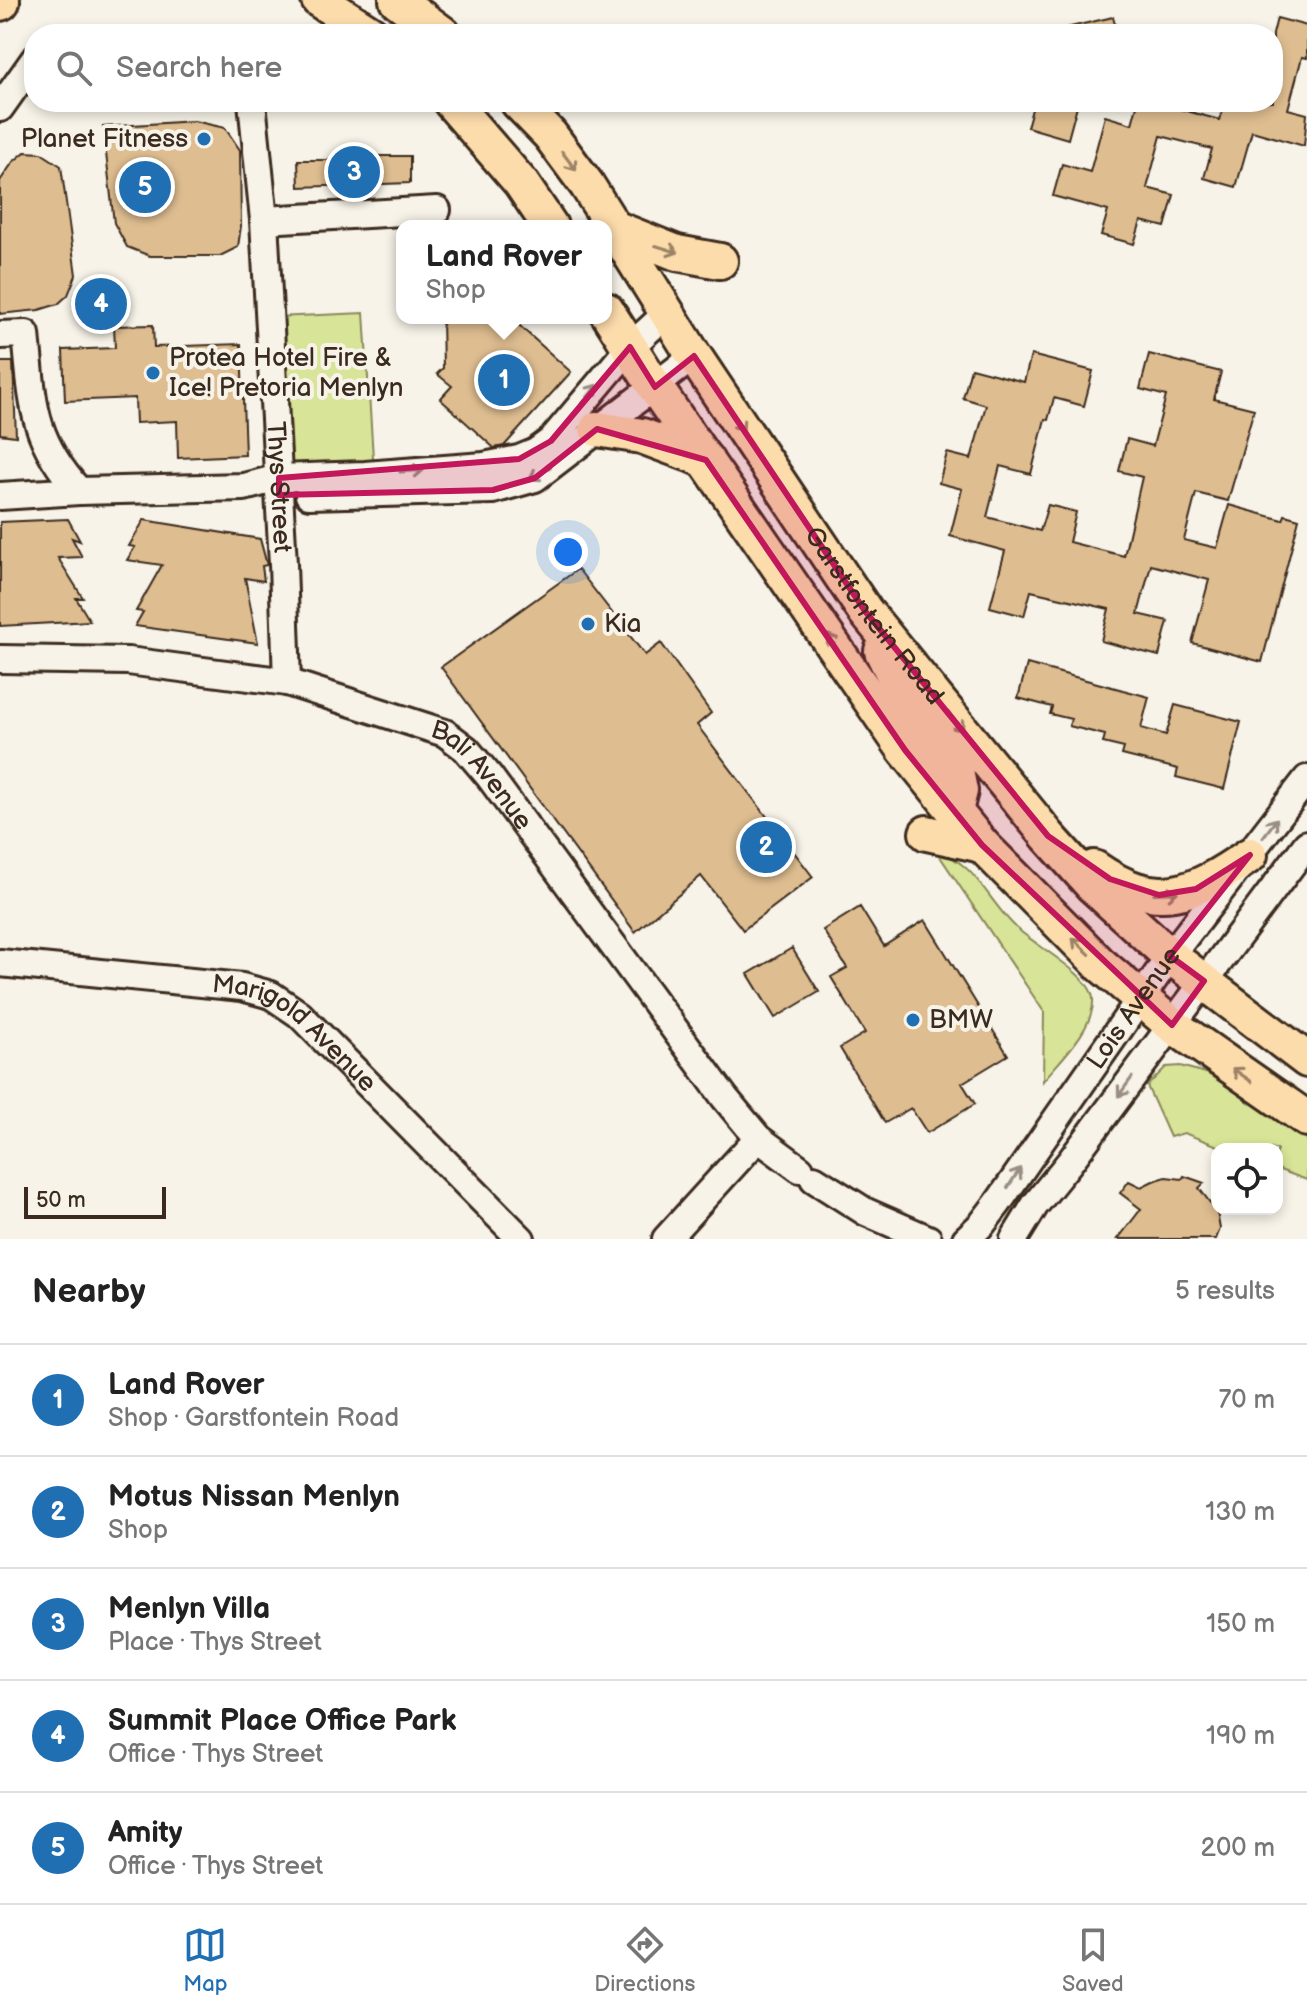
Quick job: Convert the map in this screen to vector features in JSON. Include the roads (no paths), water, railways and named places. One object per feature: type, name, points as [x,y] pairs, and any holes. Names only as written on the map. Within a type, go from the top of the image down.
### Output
[{"type":"main road","points":[[319,0],[356,24]]},
{"type":"main road","points":[[397,0],[429,24]]},
{"type":"main road","points":[[460,112],[521,183],[546,220]]},
{"type":"main road","name":"Garstfontein Road","points":[[528,112],[550,135],[611,220]]},
{"type":"main road","name":"Garstfontein Road","points":[[612,222],[694,356],[865,611],[1048,836],[1093,886],[1170,956],[1307,1060]]},
{"type":"main road","points":[[617,229],[677,253],[720,261]]},
{"type":"main road","name":"Garstfontein Road","points":[[612,319],[655,387],[905,750],[982,845],[1063,928],[1172,1025],[1307,1119]]},
{"type":"main road","points":[[597,429],[642,436],[706,460]]},
{"type":"main road","points":[[865,611],[903,696],[956,771],[960,791],[955,811]]},
{"type":"main road","points":[[927,833],[982,845]]},
{"type":"main road","points":[[1048,836],[1110,879],[1132,890],[1159,895],[1196,889],[1215,880],[1250,855]]},
{"type":"street","points":[[0,108],[24,74]]},
{"type":"street","name":"Thys Street","points":[[253,112],[264,220],[287,682]]},
{"type":"street","points":[[264,220],[437,210]]},
{"type":"street","points":[[279,487],[365,475],[484,466],[536,452],[551,441],[630,347],[667,313]]},
{"type":"street","points":[[0,335],[26,334],[36,418],[44,442],[58,467],[79,491]]},
{"type":"street","points":[[0,496],[244,487],[493,490],[535,478],[694,356]]},
{"type":"street","name":"Bali Avenue","points":[[0,659],[128,661],[287,682],[445,733],[466,749],[489,776],[725,1098],[758,1138],[866,1212],[896,1239]]},
{"type":"street","name":"Lois Avenue","points":[[966,1239],[998,1203],[1170,956],[1307,779]]},
{"type":"street","name":"Lois Avenue","points":[[1014,1239],[1035,1205],[1307,844]]},
{"type":"street","name":"Marigold Avenue","points":[[0,963],[242,987],[281,1000],[318,1033],[521,1239]]},
{"type":"street","points":[[666,1239],[758,1138]]},
{"type":"street","name":"Bali Avenue","points":[[866,1212],[928,1239]]},
{"type":"place","name":"Planet Fitness","points":[[204,139]]},
{"type":"place","name":"Menlyn Villa","points":[[354,172]]},
{"type":"place","name":"Amity","points":[[145,187]]},
{"type":"place","name":"Summit Place Office Park","points":[[101,304]]},
{"type":"place","name":"Protea Hotel Fire & Ice! Pretoria Menlyn","points":[[153,373]]},
{"type":"place","name":"Land Rover","points":[[504,380]]},
{"type":"place","name":"Kia","points":[[588,624]]},
{"type":"place","name":"Motus Nissan Menlyn","points":[[766,847]]},
{"type":"place","name":"BMW","points":[[913,1020]]}]
